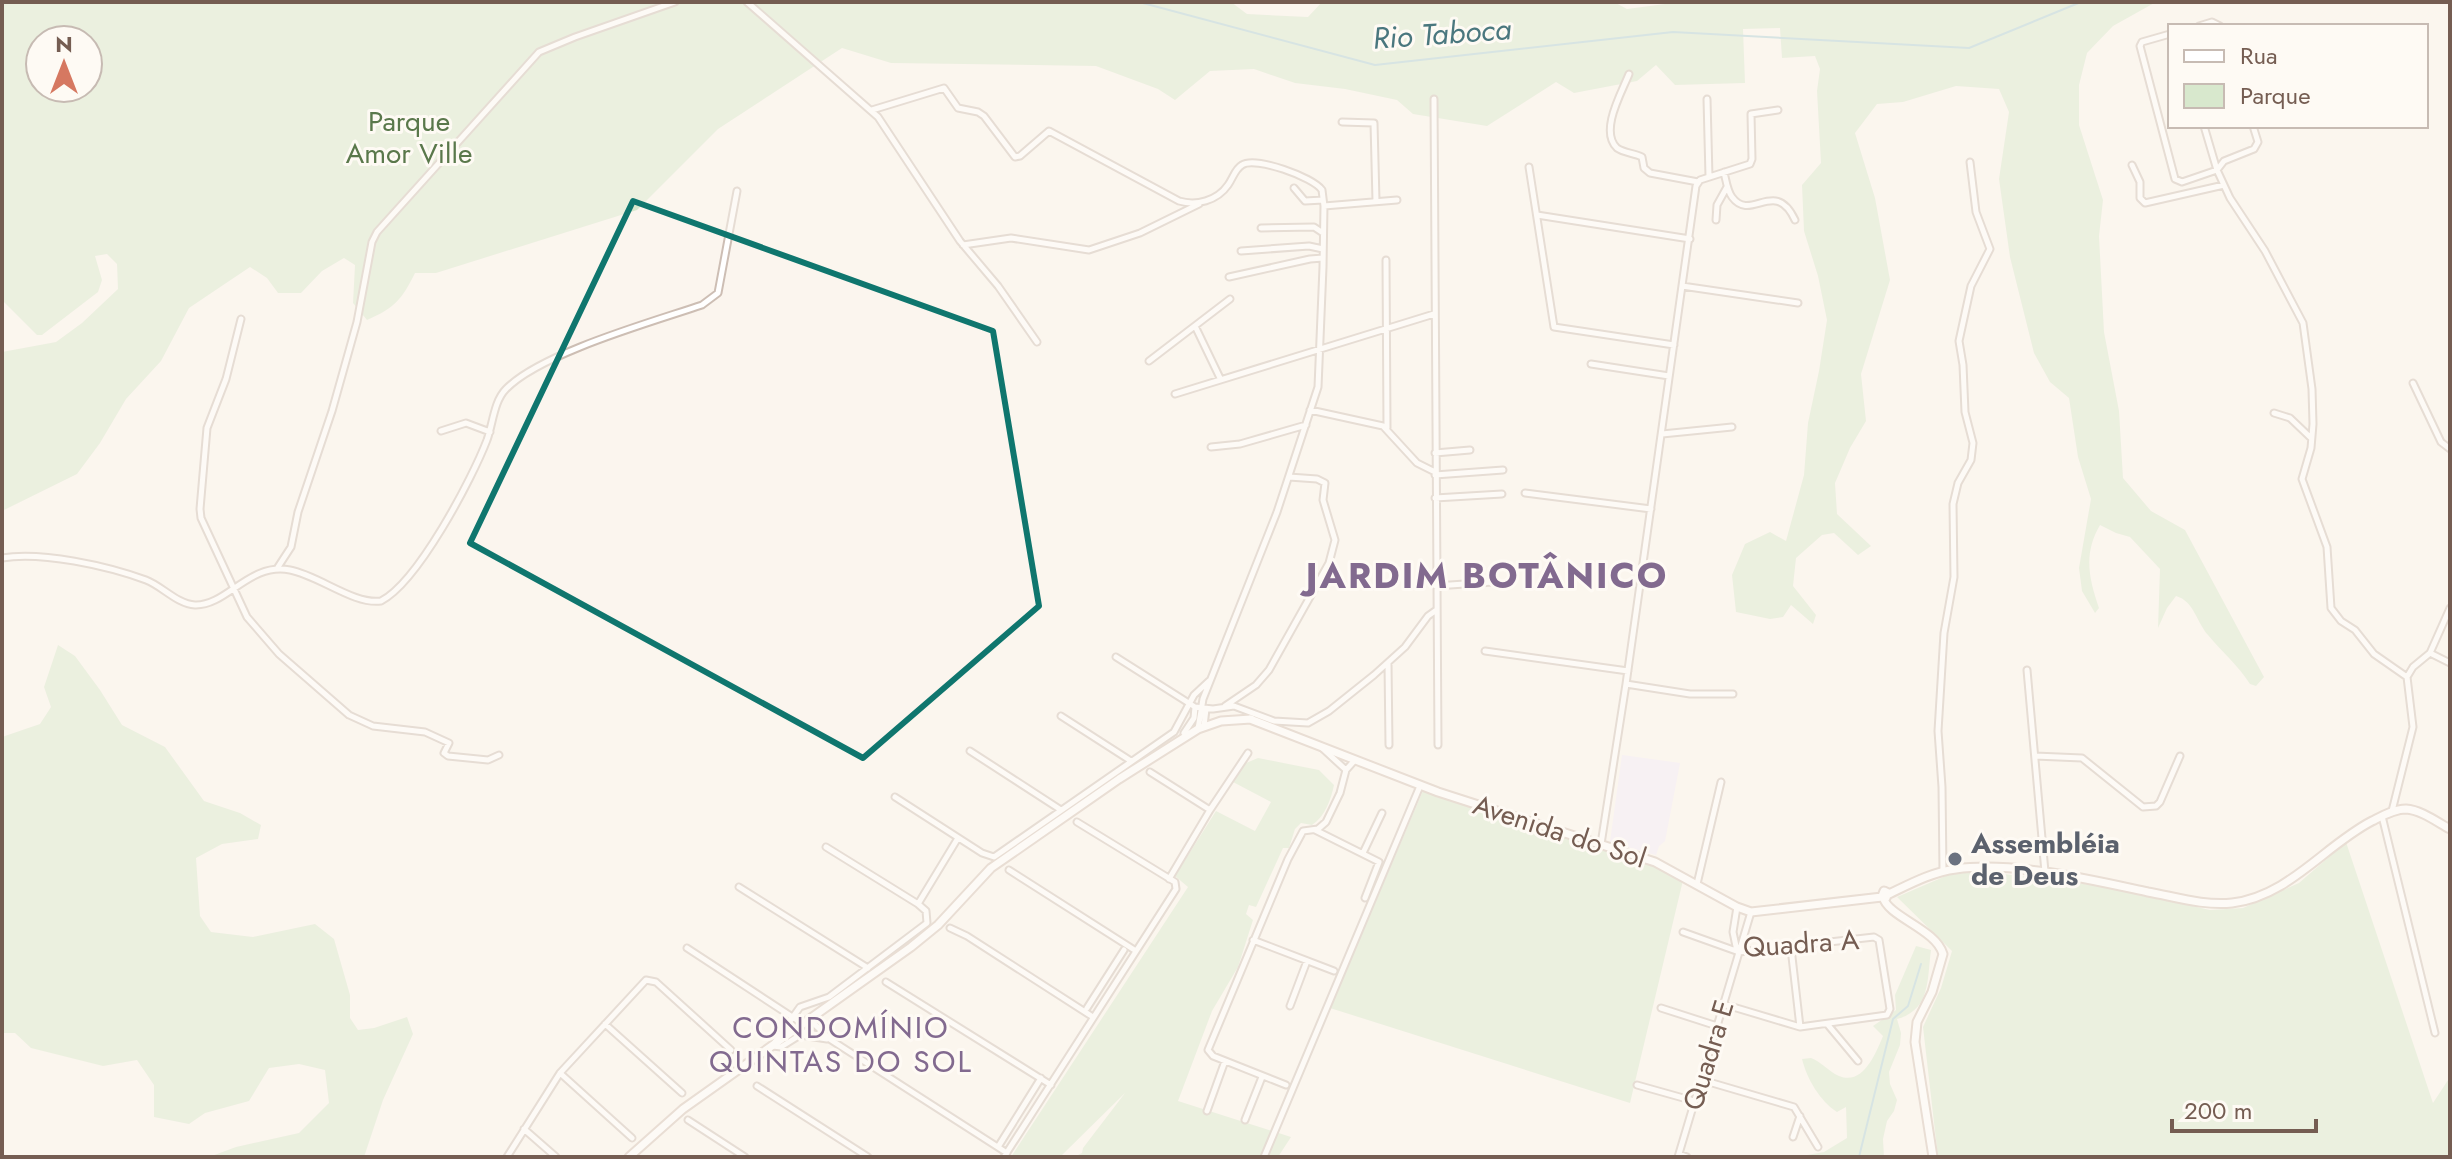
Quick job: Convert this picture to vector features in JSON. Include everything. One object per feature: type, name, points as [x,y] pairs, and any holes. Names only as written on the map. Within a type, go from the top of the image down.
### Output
[{"type":"street","points":[[277,568],[290,552],[296,519],[332,411],[357,322],[372,242],[377,232],[539,52],[675,2]]},
{"type":"street","points":[[747,2],[872,110],[963,245],[998,286],[1037,342]]},
{"type":"street","points":[[2168,35],[2142,42],[2140,46],[2178,182],[2217,170],[2224,161],[2257,146],[2253,128]]},
{"type":"street","points":[[1629,74],[1612,121],[1615,145],[1622,151],[1642,157],[1644,168],[1650,173],[1698,182],[1752,161],[1751,114],[1778,110]]},
{"type":"street","points":[[872,110],[944,88],[958,108],[978,112],[987,119],[1015,157],[1049,131],[1179,201],[1190,204],[1201,202]]},
{"type":"street","points":[[1434,99],[1438,745]]},
{"type":"street","points":[[1707,99],[1709,177]]},
{"type":"street","points":[[1342,122],[1375,124],[1376,201]]},
{"type":"street","points":[[2205,128],[2224,185],[2265,251],[2303,323],[2312,389],[2312,438],[2302,479],[2327,547],[2331,608],[2341,621],[2355,630],[2374,654],[2407,677]]},
{"type":"street","points":[[963,245],[1011,238],[1089,250],[1140,233],[1222,193],[1242,165],[1248,162],[1314,181],[1320,187],[1324,201],[1318,387],[1254,572],[1203,699],[1184,733]]},
{"type":"street","points":[[1943,871],[1938,731],[1944,633],[1954,577],[1953,504],[1958,483],[1971,460],[1973,443],[1965,412],[1959,341],[1971,286],[1990,249],[1976,212],[1970,162]]},
{"type":"street","points":[[2132,165],[2140,182],[2143,202],[2224,185]]},
{"type":"street","points":[[1529,167],[1554,327],[1674,345]]},
{"type":"street","points":[[1724,172],[1732,197],[1741,205],[1777,200],[1786,205],[1795,220]]},
{"type":"street","points":[[1601,844],[1698,182]]},
{"type":"street","points":[[1716,220],[1717,205],[1727,186]]},
{"type":"street","points":[[1294,188],[1305,201],[1397,200]]},
{"type":"street","points":[[2,558],[19,555],[94,565],[149,581],[189,604],[202,604],[260,572],[277,568],[313,577],[367,601],[386,599],[403,583],[443,526],[477,463],[503,392],[534,369],[574,351],[702,305],[715,297],[720,287],[737,191]]},
{"type":"street","points":[[1537,215],[1690,239]]},
{"type":"street","points":[[1261,228],[1314,227],[1323,233]]},
{"type":"street","points":[[1241,251],[1309,246],[1323,249]]},
{"type":"street","points":[[1229,277],[1323,258]]},
{"type":"street","points":[[1386,260],[1387,428]]},
{"type":"street","points":[[1682,286],[1798,303]]},
{"type":"street","points":[[1149,361],[1230,299]]},
{"type":"street","points":[[1175,394],[1434,314]]},
{"type":"street","points":[[241,319],[226,379],[207,428],[200,509],[201,518],[250,623],[315,689],[349,715],[373,726],[425,732],[444,739],[449,743],[444,753],[448,756],[488,760],[499,755]]},
{"type":"street","points":[[1195,326],[1220,378]]},
{"type":"street","points":[[1591,364],[1669,376]]},
{"type":"street","points":[[2413,383],[2441,442],[2450,449]]},
{"type":"street","points":[[1310,410],[1373,422],[1387,428],[1417,463],[1435,474],[1503,470]]},
{"type":"street","points":[[2274,413],[2290,418],[2312,438]]},
{"type":"street","points":[[441,431],[467,423],[490,432]]},
{"type":"street","points":[[1211,447],[1240,444],[1306,425]]},
{"type":"street","points":[[1661,435],[1672,431],[1732,427]]},
{"type":"street","points":[[1435,453],[1470,450]]},
{"type":"street","points":[[1224,706],[1250,689],[1269,670],[1332,555],[1334,531],[1323,500],[1325,483],[1317,479],[1289,477]]},
{"type":"street","points":[[1525,493],[1651,509]]},
{"type":"street","points":[[1435,498],[1502,494]]},
{"type":"street","points":[[1436,586],[1493,582]]},
{"type":"street","points":[[2392,812],[2413,727],[2407,677],[2413,667],[2430,653],[2450,608]]},
{"type":"street","points":[[1116,657],[1198,707],[1234,706],[1274,721],[1308,723],[1329,711],[1388,663],[1435,611]]},
{"type":"street","points":[[1485,651],[1628,671]]},
{"type":"street","points":[[2430,653],[2450,663]]},
{"type":"street","points":[[1388,663],[1389,745]]},
{"type":"street","points":[[2027,670],[2045,873]]},
{"type":"street","points":[[1196,694],[1210,681]]},
{"type":"street","points":[[1626,684],[1690,694],[1733,694]]},
{"type":"street","points":[[1196,694],[1202,725]]},
{"type":"street","points":[[1196,694],[1203,699]]},
{"type":"street","points":[[895,797],[992,858],[1174,732],[1198,707]]},
{"type":"street","points":[[1061,716],[1131,761]]},
{"type":"street","points":[[1194,716],[1202,725]]},
{"type":"street","name":"Avenida do Sol","points":[[1168,746],[1184,733],[1202,725],[1251,719],[1420,785],[1655,862],[1751,912],[1870,898],[1943,871],[1983,867],[2045,873],[2186,900],[2239,902],[2283,885],[2349,834],[2392,812]]},
{"type":"street","name":"Avenida do Sol","points":[[772,1046],[806,1027],[928,933],[998,863],[1202,725]]},
{"type":"street","points":[[1319,745],[1346,770]]},
{"type":"street","points":[[970,751],[1061,810]]},
{"type":"street","points":[[1169,879],[1248,753]]},
{"type":"street","points":[[2035,756],[2082,758],[2143,807],[2156,806],[2160,802],[2180,756]]},
{"type":"street","points":[[1315,830],[1323,826],[1331,812],[1346,770],[1355,760]]},
{"type":"street","points":[[1150,772],[1210,810]]},
{"type":"street","points":[[1697,884],[1721,782]]},
{"type":"street","points":[[1264,1157],[1420,785]]},
{"type":"street","points":[[2392,812],[2402,809],[2415,811],[2450,829]]},
{"type":"street","points":[[1363,853],[1382,813]]},
{"type":"street","points":[[2382,816],[2435,1033]]},
{"type":"street","points":[[687,948],[806,1027],[998,1147],[1005,1155],[1176,889],[1175,882],[1077,822]]},
{"type":"street","points":[[1286,1085],[1210,1055],[1208,1050],[1301,832],[1315,830],[1379,862],[1365,898]]},
{"type":"street","points":[[918,904],[958,838]]},
{"type":"street","points":[[629,1157],[683,1109],[772,1046],[804,1005],[829,997],[927,923],[926,911],[918,904],[826,847]]},
{"type":"street","points":[[1009,870],[1136,951]]},
{"type":"street","points":[[739,887],[868,968]]},
{"type":"street","points":[[1885,894],[1885,905],[1938,943],[1943,954],[1932,992],[1917,1022],[1915,1042],[1933,1157]]},
{"type":"street","points":[[1737,907],[1733,932],[1738,953]]},
{"type":"street","name":"Quadra E","points":[[1687,1157],[1678,1156],[1751,912]]},
{"type":"street","points":[[950,928],[1093,1017]]},
{"type":"street","name":"Quadra A","points":[[1683,932],[1738,953],[1874,937],[1879,940],[1890,1013],[1827,1024]]},
{"type":"street","points":[[1253,940],[1334,971]]},
{"type":"street","points":[[1791,948],[1800,1027]]},
{"type":"street","points":[[1087,1008],[1124,950]]},
{"type":"street","points":[[1290,1006],[1307,961]]},
{"type":"street","points":[[507,1157],[560,1073],[639,986],[649,979],[731,1050]]},
{"type":"street","points":[[1105,979],[1116,985]]},
{"type":"street","points":[[886,982],[1051,1085]]},
{"type":"street","points":[[1723,1004],[1800,1027],[1827,1024],[1858,1061]]},
{"type":"street","points":[[1661,1008],[1717,1026]]},
{"type":"street","points":[[605,1024],[682,1093]]},
{"type":"street","points":[[806,1027],[830,1040]]},
{"type":"street","points":[[1207,1111],[1225,1061]]},
{"type":"street","points":[[560,1073],[632,1138]]},
{"type":"street","points":[[1245,1120],[1262,1077]]},
{"type":"street","points":[[998,1147],[1041,1078]]},
{"type":"street","points":[[1702,1080],[1794,1107],[1818,1147]]},
{"type":"street","points":[[1637,1085],[1694,1101]]},
{"type":"street","points":[[757,1086],[868,1157]]},
{"type":"street","points":[[1024,1106],[1034,1112]]},
{"type":"street","points":[[1793,1137],[1801,1115]]},
{"type":"street","points":[[688,1120],[745,1157]]},
{"type":"street","points":[[524,1129],[556,1157]]},
{"type":"highlighted area","points":[[633,201],[993,331],[1039,606],[863,758],[470,543]]},
{"type":"shaded area","points":[[1622,755],[1680,763],[1665,841],[1656,855],[1610,842]]},
{"type":"green space","name":"Parque Amor Ville","points":[[2,2],[1231,2],[1247,14],[1308,17],[1322,2],[1614,2],[1627,9],[1680,2],[2156,2],[2113,26],[2087,53],[2079,85],[2079,125],[2103,200],[2099,236],[2104,332],[2119,411],[2123,478],[2151,511],[2185,530],[2264,677],[2256,686],[2250,684],[2204,630],[2191,607],[2176,596],[2158,628],[2160,569],[2130,537],[2100,525],[2091,546],[2089,566],[2099,608],[2095,613],[2082,591],[2079,568],[2091,499],[2078,457],[2069,398],[2050,382],[2034,353],[2010,257],[1999,179],[2009,112],[1999,89],[1956,86],[1903,102],[1877,104],[1855,133],[1875,198],[1890,280],[1861,374],[1866,421],[1835,483],[1837,514],[1871,546],[1858,555],[1834,533],[1822,535],[1796,558],[1793,586],[1816,615],[1813,624],[1791,605],[1783,617],[1770,619],[1736,612],[1732,575],[1745,544],[1770,532],[1786,541],[1804,475],[1808,423],[1827,320],[1804,231],[1802,185],[1821,163],[1817,91],[1820,69],[1815,56],[1782,58],[1780,28],[1743,29],[1745,83],[1675,85],[1656,65],[1637,81],[1574,93],[1556,82],[1487,126],[1413,114],[1397,100],[1295,83],[1254,69],[1210,71],[1175,100],[1158,89],[1096,66],[891,63],[842,48],[718,129],[637,210],[436,273],[415,273],[397,302],[367,320],[353,303],[355,265],[344,258],[322,271],[301,293],[278,293],[267,278],[250,267],[189,308],[161,361],[126,399],[77,474],[2,511],[2,352],[56,342],[82,323],[118,289],[117,264],[107,254],[95,256],[102,280],[98,292],[42,335],[37,335],[2,300]]},
{"type":"green space","points":[[58,645],[75,656],[122,725],[165,747],[204,801],[240,813],[261,825],[258,839],[222,844],[196,858],[200,916],[211,932],[253,937],[315,924],[334,939],[350,995],[350,1018],[358,1030],[407,1017],[413,1034],[383,1100],[364,1157],[209,1157],[236,1147],[299,1133],[329,1103],[325,1070],[299,1064],[269,1068],[249,1101],[205,1113],[189,1124],[154,1117],[154,1085],[137,1060],[103,1066],[31,1048],[15,1033],[2,1033],[2,737],[40,724],[51,707],[44,687]]},
{"type":"green space","points":[[1258,758],[1319,770],[1334,785],[1324,813],[1312,825],[1301,823],[1295,829],[1289,848],[1283,848],[1256,907],[1249,905],[1246,914],[1253,920],[1238,967],[1212,1011],[1178,1101],[1291,1137],[1278,1157],[1074,1157],[1082,1153],[1125,1093],[1060,1157],[1011,1157],[1188,887],[1175,876],[1216,811],[1255,831],[1271,802],[1233,782],[1246,763]]},
{"type":"green space","points":[[1425,786],[1684,876],[1630,1103],[1330,1008]]},
{"type":"green space","points":[[2346,842],[2433,1103],[2450,1077],[2450,1157],[1938,1157],[1923,1027],[1941,988],[1952,951],[1897,897],[1948,875],[1980,871],[2108,887],[2210,910],[2243,908],[2299,883]]},
{"type":"green space","points":[[1916,946],[1931,950],[1927,982],[1922,1001],[1908,1015],[1897,1019],[1900,1045],[1889,1072],[1897,1100],[1887,1121],[1883,1139],[1884,1157],[1796,1157],[1824,1152],[1847,1138],[1846,1107],[1837,1112],[1825,1102],[1811,1082],[1802,1059],[1811,1058],[1847,1078],[1862,1072],[1883,1036],[1873,1026],[1896,1010],[1895,995]]},
{"type":"waterway","name":"Rio Taboca","points":[[1139,2],[1375,65],[1673,32],[1969,48],[2081,2]]},
{"type":"waterway","points":[[1859,1157],[1893,1019],[1908,1006],[1921,964]]},
{"type":"place","name":"Assembléia de Deus","points":[[1955,859]]},
{"type":"district","name":"JARDIM BOTÂNICO","points":[[1487,575]]},
{"type":"district","name":"CONDOMÍNIO QUINTAS DO SOL","points":[[841,1045]]}]
